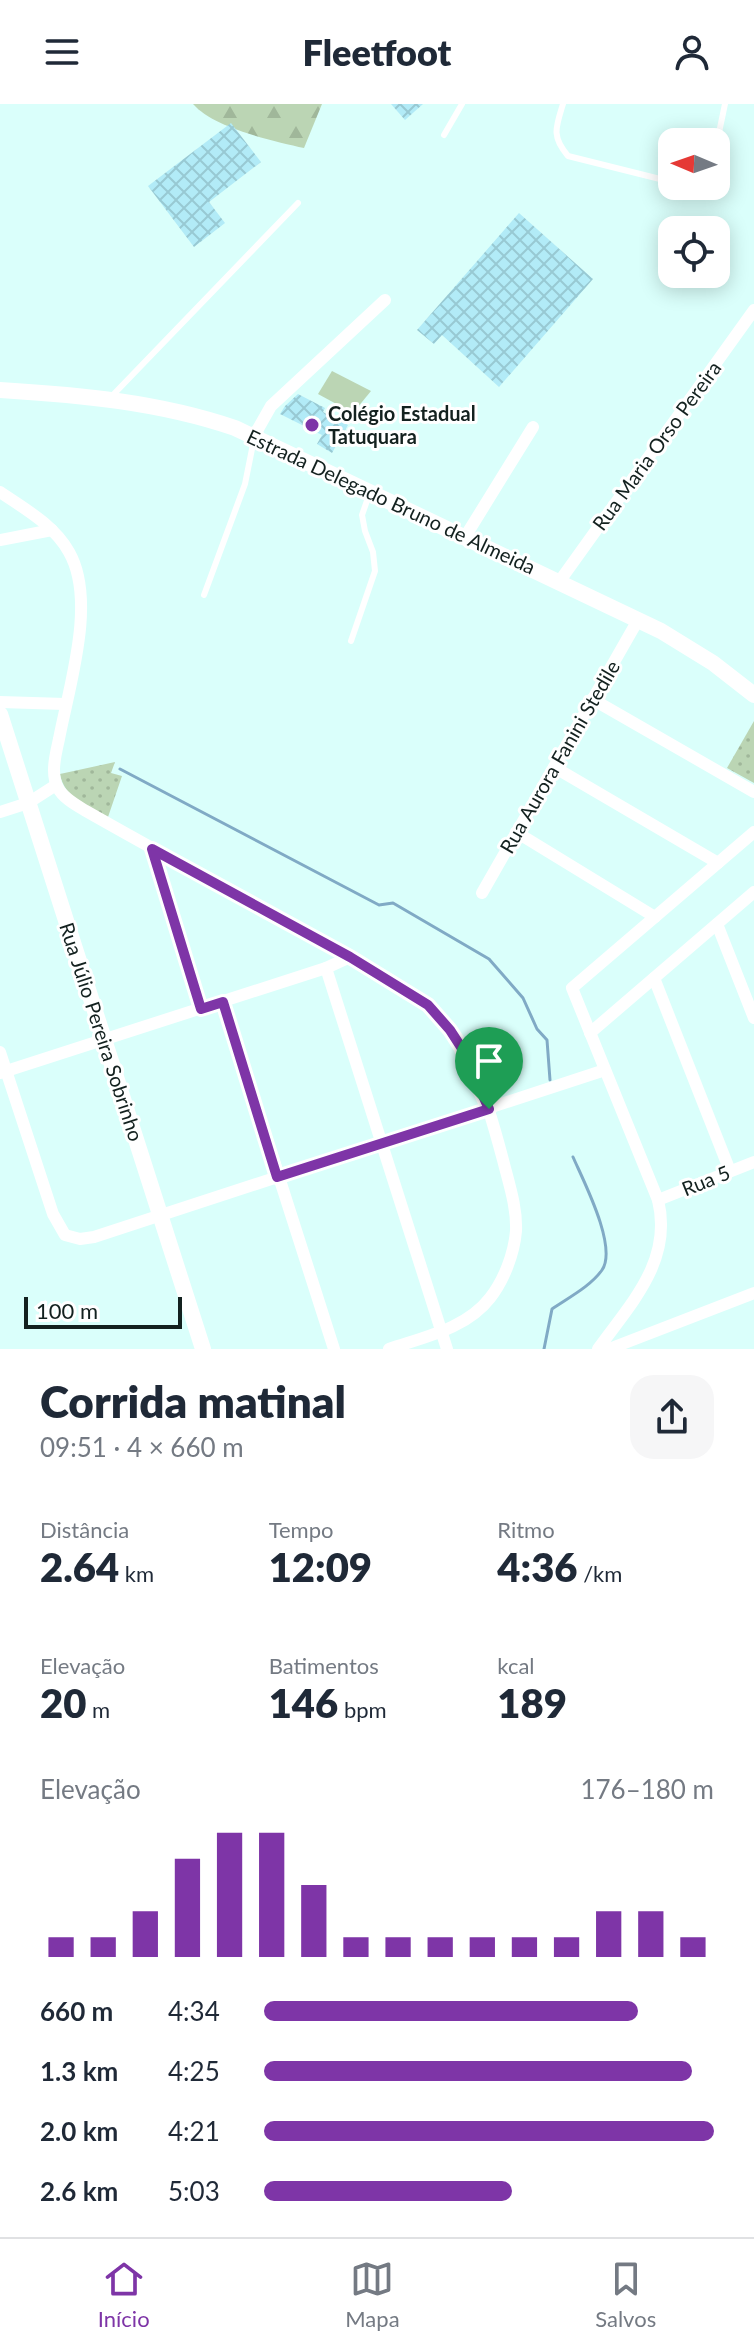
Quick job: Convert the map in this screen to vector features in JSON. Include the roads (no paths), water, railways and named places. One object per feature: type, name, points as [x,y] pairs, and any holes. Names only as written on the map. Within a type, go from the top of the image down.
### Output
[{"type":"main road","name":"Estrada Delegado Bruno de Almeida","points":[[0,390],[109,400],[189,413],[254,436],[638,620],[695,651],[754,695]]},
{"type":"main road","name":"Rua Júlio Pereira Sobrinho","points":[[0,714],[203,1349]]},
{"type":"street","points":[[254,436],[271,406],[385,300]]},
{"type":"street","name":"Rua Maria Orso Pereira","points":[[559,582],[754,310]]},
{"type":"street","points":[[465,537],[533,427]]},
{"type":"street","points":[[0,492],[52,530],[75,563],[81,589],[80,629],[55,762],[56,785],[60,791],[76,805],[152,849],[415,996],[440,1017],[461,1047],[489,1109],[516,1212],[514,1246],[503,1276],[489,1299],[470,1316],[442,1332],[389,1349]]},
{"type":"street","points":[[0,540],[52,530]]},
{"type":"street","name":"Rua Aurora Fanini Stedile","points":[[482,893],[638,620]]},
{"type":"street","points":[[592,699],[754,792]]},
{"type":"street","points":[[0,702],[65,704]]},
{"type":"street","points":[[554,767],[718,863]]},
{"type":"street","points":[[0,812],[28,803],[56,785]]},
{"type":"street","points":[[516,832],[655,917]]},
{"type":"street","points":[[598,1349],[654,1266],[662,1232],[658,1200],[572,988],[754,832]]},
{"type":"street","points":[[152,849],[201,1009]]},
{"type":"street","points":[[590,1033],[754,892]]},
{"type":"street","points":[[717,924],[754,1018]]},
{"type":"street","points":[[3,1072],[326,968],[350,957]]},
{"type":"street","points":[[326,968],[447,1349]]},
{"type":"street","points":[[654,978],[730,1171]]},
{"type":"street","points":[[223,1002],[334,1349]]},
{"type":"street","points":[[0,1052],[3,1072],[61,1230],[71,1238],[80,1239],[160,1216],[605,1070]]},
{"type":"street","name":"Rua 5","points":[[658,1200],[754,1162]]},
{"type":"street","points":[[609,1349],[754,1293]]},
{"type":"lane","points":[[444,135],[462,104]]},
{"type":"lane","points":[[563,104],[556,128],[557,143],[568,156],[658,178]]},
{"type":"lane","points":[[720,128],[725,104]]},
{"type":"lane","points":[[109,400],[298,203]]},
{"type":"lane","points":[[204,595],[245,484],[254,436]]},
{"type":"lane","points":[[351,641],[375,571],[362,515],[370,492]]},
{"type":"waterway","points":[[120,769],[379,905],[393,903],[489,959],[523,998],[537,1029],[547,1040],[550,1080]]},
{"type":"waterway","points":[[544,1349],[552,1309],[592,1281],[602,1270],[606,1259],[606,1246],[597,1214],[573,1157]]},
{"type":"place","name":"Colégio Estadual Tatuquara","points":[[312,425]]}]
